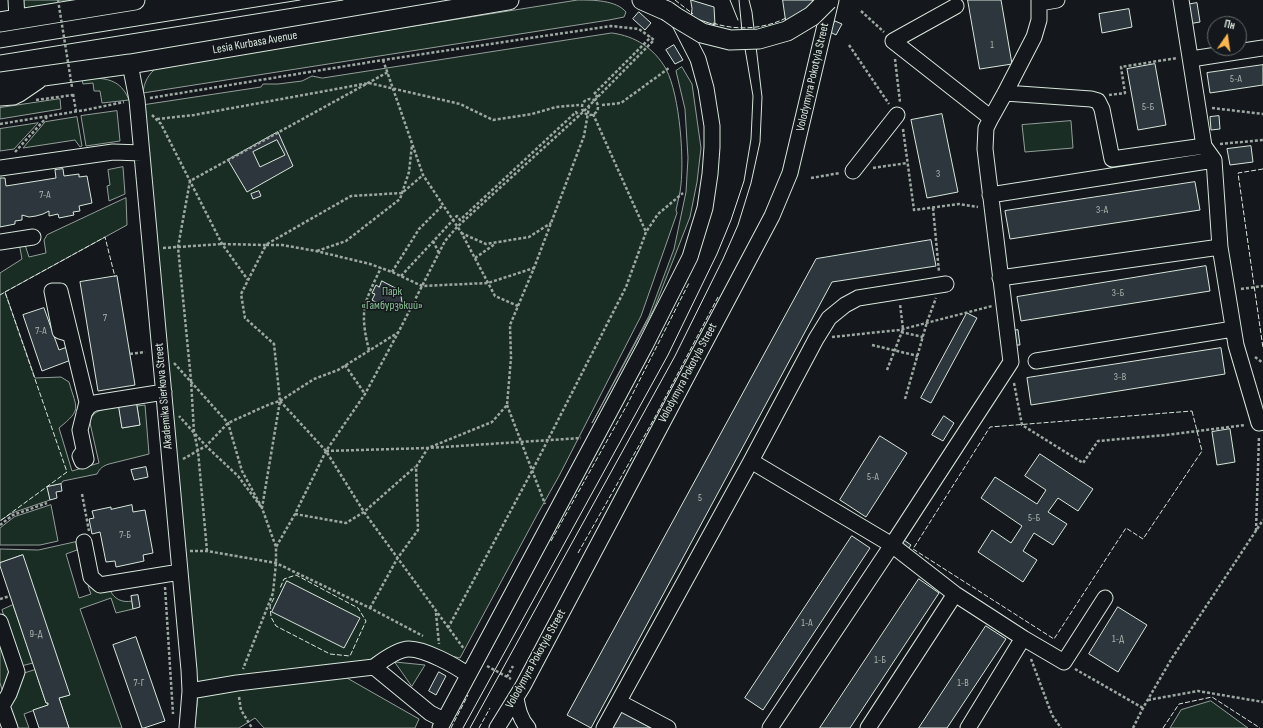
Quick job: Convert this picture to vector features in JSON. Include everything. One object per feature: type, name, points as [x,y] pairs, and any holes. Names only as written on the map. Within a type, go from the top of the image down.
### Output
[{"type":"main road","points":[[9,20],[135,0]]},
{"type":"main road","name":"Lesia Kurbasa Avenue","points":[[0,82],[130,64],[509,0]]},
{"type":"main road","points":[[642,0],[668,10],[702,33],[730,40],[759,39],[787,31],[812,16],[828,0]]},
{"type":"main road","points":[[0,96],[13,95],[38,78],[52,75]]},
{"type":"street","points":[[9,20],[16,0]]},
{"type":"street","name":"Volodymyra Pokotyla Street","points":[[498,728],[520,692],[772,216],[790,173],[831,0]]},
{"type":"street","points":[[770,728],[892,545],[1010,362],[985,149],[986,128],[1034,37],[1039,20],[1040,2],[1057,0]]},
{"type":"street","points":[[1181,0],[1204,146],[1214,160],[1220,247],[1236,345],[1261,423]]},
{"type":"street","points":[[956,6],[893,41],[991,118]]},
{"type":"street","points":[[374,666],[442,724],[642,353],[690,257],[705,208],[712,147],[712,126],[706,88],[698,59],[668,10]]},
{"type":"street","points":[[1191,57],[1263,48]]},
{"type":"street","name":"Akademika Sierkova Street","points":[[130,64],[130,101],[142,153],[150,249],[152,345],[164,392],[180,572],[190,691],[187,728]]},
{"type":"street","points":[[1005,93],[1091,99],[1098,101],[1102,109],[1112,159],[1204,146]]},
{"type":"street","points":[[853,171],[898,111]]},
{"type":"street","points":[[1,168],[113,152],[142,153]]},
{"type":"street","points":[[991,202],[1214,160]]},
{"type":"street","points":[[0,242],[33,238]]},
{"type":"street","points":[[1000,278],[1220,247]]},
{"type":"street","points":[[604,728],[751,461],[816,339],[829,318],[845,305],[858,298],[943,285]]},
{"type":"street","points":[[1036,361],[1233,329]]},
{"type":"street","points":[[70,334],[87,407],[80,430],[84,449]]},
{"type":"street","points":[[87,407],[95,403],[164,392]]},
{"type":"street","points":[[751,461],[892,545],[955,594],[1023,638],[1064,662],[1105,598]]},
{"type":"street","points":[[84,542],[91,577],[100,585],[180,572]]},
{"type":"street","points":[[868,728],[955,594]]},
{"type":"street","points":[[0,622],[17,672],[9,694],[1,702],[10,728]]},
{"type":"street","points":[[968,728],[1023,638]]},
{"type":"street","points":[[190,691],[237,683],[374,666],[392,655],[408,649],[420,651],[454,665],[468,675]]},
{"type":"street","points":[[520,692],[519,714],[528,728]]},
{"type":"street","points":[[619,702],[668,728]]},
{"type":"path","points":[[58,0],[72,86]]},
{"type":"path","points":[[861,11],[893,41],[898,111],[902,122],[914,210],[959,204],[991,202]]},
{"type":"path","points":[[0,124],[130,101],[384,60],[611,26],[638,29],[654,40],[598,97],[595,102],[457,227],[445,241],[365,394],[326,451],[295,514],[276,548]]},
{"type":"path","points":[[849,45],[898,111]]},
{"type":"path","points":[[1091,99],[1125,93],[1121,67],[1191,57]]},
{"type":"path","points":[[384,60],[423,175],[461,232],[495,296],[518,306]]},
{"type":"path","points":[[157,120],[194,115],[369,83],[460,104],[493,120],[532,114],[556,107],[581,105],[586,100],[592,100],[602,105],[621,103],[669,68]]},
{"type":"path","points":[[190,181],[388,72]]},
{"type":"path","points":[[57,96],[73,93],[76,111]]},
{"type":"path","points":[[125,109],[130,101]]},
{"type":"path","points":[[595,102],[598,108]]},
{"type":"path","points":[[581,105],[583,112],[587,115],[596,112],[602,105]]},
{"type":"path","points":[[545,504],[507,405],[511,358],[510,325],[534,268],[584,136],[589,106]]},
{"type":"path","points":[[1199,107],[1263,114]]},
{"type":"path","points":[[401,276],[457,216],[460,220],[576,112],[579,116]]},
{"type":"path","points":[[152,114],[161,124],[222,244],[248,280]]},
{"type":"path","points":[[592,114],[646,232]]},
{"type":"path","points":[[1,168],[47,116]]},
{"type":"path","points":[[1204,146],[1263,140]]},
{"type":"path","points":[[316,251],[346,241],[400,199],[409,172],[412,144]]},
{"type":"path","points":[[262,508],[280,401],[274,344],[245,318],[241,294],[266,244],[351,196],[402,194],[423,175]]},
{"type":"path","points":[[190,181],[178,247],[191,380],[194,432],[198,451],[208,551]]},
{"type":"path","points":[[448,628],[532,471],[626,287],[646,232],[658,214],[683,193]]},
{"type":"path","points":[[392,272],[419,229],[443,205]]},
{"type":"path","points":[[905,399],[927,322],[943,285],[934,208]]},
{"type":"path","points":[[461,232],[486,244],[529,237],[551,222]]},
{"type":"path","points":[[433,241],[439,253]]},
{"type":"path","points":[[475,258],[498,242]]},
{"type":"path","points":[[150,249],[222,244],[282,245],[316,251],[370,264],[392,272],[422,286],[488,283],[534,268]]},
{"type":"path","points":[[369,350],[364,312],[366,300],[381,268]]},
{"type":"path","points":[[1226,290],[1263,286]]},
{"type":"path","points":[[887,370],[902,330],[899,292]]},
{"type":"path","points":[[816,339],[902,330],[927,322],[1003,303]]},
{"type":"path","points":[[902,330],[923,337]]},
{"type":"path","points":[[170,466],[206,446],[228,423],[280,401],[314,379],[338,370],[399,331]]},
{"type":"path","points":[[130,354],[145,352],[152,345],[191,380],[228,423],[242,471],[262,508],[276,548],[273,593],[237,683],[241,710],[252,728]]},
{"type":"path","points":[[872,345],[918,356]]},
{"type":"path","points":[[145,352],[146,359]]},
{"type":"path","points":[[1010,362],[1022,425],[1083,463],[1098,441],[1261,423],[1256,531]]},
{"type":"path","points":[[345,366],[365,394]]},
{"type":"path","points":[[280,401],[326,451],[364,512],[464,649]]},
{"type":"path","points":[[295,514],[346,524],[364,512],[416,467],[428,448],[492,422],[507,405]]},
{"type":"path","points":[[178,414],[206,446],[238,476],[262,508]]},
{"type":"path","points":[[326,451],[428,448],[581,438]]},
{"type":"path","points":[[370,608],[397,559],[418,530],[416,467]]},
{"type":"path","points":[[238,476],[242,471]]},
{"type":"path","points":[[0,525],[13,515],[47,503]]},
{"type":"path","points":[[1132,728],[1172,658],[1263,520]]},
{"type":"path","points":[[178,551],[208,551],[276,563],[370,608],[426,637]]},
{"type":"path","points":[[165,574],[173,717]]},
{"type":"path","points":[[0,599],[10,596]]},
{"type":"path","points":[[432,641],[440,645],[436,612]]},
{"type":"path","points":[[1023,638],[1052,715],[1062,728]]},
{"type":"path","points":[[476,660],[507,677],[520,692]]},
{"type":"path","points":[[1064,662],[1143,708]]},
{"type":"path","points":[[507,677],[513,666]]},
{"type":"path","points":[[1147,700],[1198,691],[1263,702]]},
{"type":"green space","points":[[21,0],[85,0],[22,10]]},
{"type":"green space","points":[[578,0],[610,3],[622,8],[626,12],[624,17],[609,20],[143,93],[144,85],[147,79],[157,67]]},
{"type":"green space","name":"Парк «Гамбурзький»","points":[[612,33],[636,40],[650,49],[666,69],[671,81],[678,112],[682,164],[680,192],[676,210],[677,213],[641,316],[559,476],[460,658],[420,649],[385,651],[367,661],[199,685],[193,682],[142,105],[261,87],[263,84],[302,81],[312,76],[322,78]]},
{"type":"green space","points":[[682,67],[692,84],[701,148],[697,182],[690,217],[654,309],[592,423],[649,316],[674,249],[686,192],[688,158],[685,109],[676,71]]},
{"type":"green space","points":[[95,78],[106,79],[116,83],[120,86],[129,100],[102,103],[100,91],[94,91],[93,83],[83,84],[82,80]]},
{"type":"green space","points":[[60,99],[61,109],[0,119],[0,108]]},
{"type":"green space","points":[[117,111],[120,141],[86,146],[81,116]]},
{"type":"green space","points":[[77,117],[82,146],[80,147],[75,140],[23,148],[45,122]]},
{"type":"green space","points":[[1071,121],[1073,148],[1025,152],[1022,125]]},
{"type":"green space","points":[[38,123],[14,149],[0,151],[0,129]]},
{"type":"green space","points":[[123,167],[125,194],[109,201],[107,186],[110,185],[108,170]]},
{"type":"green space","points":[[126,198],[127,225],[5,292],[35,378],[61,377],[69,382],[76,408],[71,417],[59,428],[72,471],[99,463],[90,423],[93,415],[100,410],[119,407],[122,428],[140,425],[137,406],[145,405],[149,454],[109,464],[99,470],[97,474],[63,481],[61,484],[48,487],[50,500],[12,513],[0,521],[0,273],[22,259],[19,243],[25,245],[29,257],[46,253],[44,240],[47,235]]},
{"type":"green space","points":[[51,505],[58,541],[40,545],[0,545],[0,528],[14,517]]},
{"type":"green space","points":[[76,542],[77,550],[66,554],[79,598],[91,594],[88,586],[94,585],[110,590],[119,600],[132,601],[133,609],[116,613],[111,598],[80,609],[122,728],[69,728],[59,698],[69,695],[22,555],[0,563],[0,549],[38,550]]},
{"type":"green space","points":[[13,605],[33,663],[21,666],[2,610]]},
{"type":"green space","points":[[0,633],[12,666],[3,693],[0,683]]},
{"type":"green space","points":[[395,662],[425,665],[412,686]]},
{"type":"green space","points":[[35,670],[48,705],[24,714],[29,728],[15,728],[10,712],[10,704],[22,674]]},
{"type":"green space","points":[[340,674],[419,719],[415,728],[264,728],[255,718],[239,728],[194,728],[197,693]]},
{"type":"green space","points":[[1211,701],[1248,728],[1170,728],[1181,710]]},
{"type":"building","points":[[691,0],[714,7],[715,25],[691,17]]},
{"type":"building","points":[[783,0],[812,0],[815,4],[786,21]]},
{"type":"building","points":[[968,0],[1001,0],[1012,64],[980,69]]},
{"type":"building","points":[[1197,3],[1200,22],[1188,24],[1185,5]]},
{"type":"building","points":[[1129,9],[1132,27],[1102,33],[1099,14]]},
{"type":"building","points":[[639,12],[651,23],[645,30],[633,19]]},
{"type":"building","points":[[835,21],[842,24],[836,35],[830,32]]},
{"type":"building","points":[[674,45],[683,60],[675,64],[666,50]]},
{"type":"building","points":[[1155,64],[1166,125],[1138,130],[1127,69]]},
{"type":"building","points":[[1263,65],[1263,85],[1210,93],[1207,73]]},
{"type":"building","points":[[942,114],[958,192],[927,198],[911,120]]},
{"type":"building","points":[[1219,116],[1220,129],[1211,130],[1210,117]]},
{"type":"building","points":[[278,132],[293,166],[247,192],[228,160]]},
{"type":"building","points":[[277,140],[285,155],[260,167],[253,152]]},
{"type":"building","points":[[1251,146],[1253,162],[1230,165],[1227,149]]},
{"type":"building","points":[[63,169],[64,176],[79,174],[79,177],[87,176],[92,203],[79,206],[80,211],[73,212],[74,215],[59,218],[58,214],[49,216],[49,211],[36,216],[29,217],[22,215],[22,220],[15,221],[15,224],[0,227],[0,178],[5,178],[6,186],[56,178],[55,170]]},
{"type":"building","points":[[1195,182],[1200,210],[1010,239],[1005,211]]},
{"type":"building","points":[[259,191],[261,196],[253,199],[251,194]]},
{"type":"building","points":[[931,240],[936,266],[832,282],[591,728],[567,715],[816,259]]},
{"type":"building","points":[[1206,266],[1210,291],[1021,321],[1017,297]]},
{"type":"building","points":[[117,276],[135,385],[98,391],[80,282]]},
{"type":"building","points":[[382,281],[401,291],[399,294],[402,302],[397,308],[392,308],[390,310],[372,300],[375,294],[372,293],[376,285],[379,287]]},
{"type":"building","points":[[44,308],[59,350],[67,347],[71,360],[42,371],[23,315]]},
{"type":"building","points":[[967,313],[977,318],[931,403],[921,398]]},
{"type":"building","points":[[1018,330],[1020,345],[1012,345],[1011,331]]},
{"type":"building","points":[[1221,348],[1225,374],[1031,405],[1027,378]]},
{"type":"building","points":[[136,400],[140,425],[122,428],[118,403]]},
{"type":"building","points":[[944,416],[954,423],[943,441],[932,435]]},
{"type":"building","points":[[1230,429],[1235,462],[1217,465],[1212,432]]},
{"type":"building","points":[[880,436],[907,453],[866,517],[840,500]]},
{"type":"building","points":[[1040,454],[1093,489],[1078,511],[1058,498],[1048,512],[1067,524],[1053,545],[1034,533],[1023,551],[1037,560],[1023,582],[978,552],[992,530],[1011,543],[1022,526],[981,498],[995,477],[1037,504],[1046,490],[1025,476]]},
{"type":"building","points":[[146,467],[148,477],[134,480],[131,470]]},
{"type":"building","points":[[61,484],[62,491],[56,492],[57,498],[50,500],[47,487]]},
{"type":"building","points":[[132,505],[133,512],[145,510],[153,553],[143,555],[144,561],[116,567],[115,561],[106,562],[100,532],[92,534],[89,519],[94,518],[92,511]]},
{"type":"building","points":[[852,536],[870,548],[763,710],[745,698]]},
{"type":"building","points":[[901,538],[911,545],[906,552],[897,545]]},
{"type":"building","points":[[23,555],[70,695],[59,698],[69,728],[39,728],[33,710],[48,705],[48,703],[46,703],[0,566],[0,563]]},
{"type":"building","points":[[919,579],[939,593],[850,728],[820,728]]},
{"type":"building","points":[[287,581],[360,618],[344,648],[272,612]]},
{"type":"building","points":[[138,595],[140,607],[133,609],[131,596]]},
{"type":"building","points":[[1118,607],[1147,625],[1118,672],[1089,654]]},
{"type":"building","points":[[986,626],[1006,639],[947,728],[919,728]]},
{"type":"building","points":[[136,637],[165,721],[144,728],[142,728],[113,645]]},
{"type":"building","points":[[439,672],[446,676],[436,695],[429,691]]},
{"type":"building","points":[[620,711],[651,728],[611,728]]},
{"type":"tram line","points":[[0,48],[300,0]]},
{"type":"tram line","points":[[0,55],[343,0]]},
{"type":"tram line","points":[[730,0],[738,20]]},
{"type":"tram line","points":[[463,728],[668,355],[717,254],[731,220],[744,181],[751,139],[753,96],[742,31],[739,0]]},
{"type":"tram line","points":[[470,728],[675,356],[723,259],[738,225],[751,183],[760,142],[762,97],[752,12],[749,0]]},
{"type":"fence","points":[[675,0],[693,14]]},
{"type":"fence","points":[[713,23],[722,26],[750,28],[769,25],[786,18]]},
{"type":"fence","points":[[1263,169],[1238,173],[1263,348]]},
{"type":"fence","points":[[5,292],[105,237],[115,277]]},
{"type":"fence","points":[[551,541],[627,405],[689,283]]},
{"type":"fence","points":[[0,295],[5,292],[67,472],[0,521]]},
{"type":"fence","points":[[578,553],[654,419],[718,297]]},
{"type":"fence","points":[[1192,411],[1202,451],[1143,539],[1126,528],[1054,639],[913,549],[990,427],[1192,411]]},
{"type":"fence","points":[[274,598],[270,606],[271,617],[276,626],[330,654],[350,656],[366,621],[358,608],[296,575],[284,579],[280,588]]},
{"type":"fence","points":[[451,728],[468,695]]},
{"type":"fence","points":[[1163,728],[1179,704],[1212,697],[1260,728]]},
{"type":"fence","points":[[479,728],[490,708]]}]
